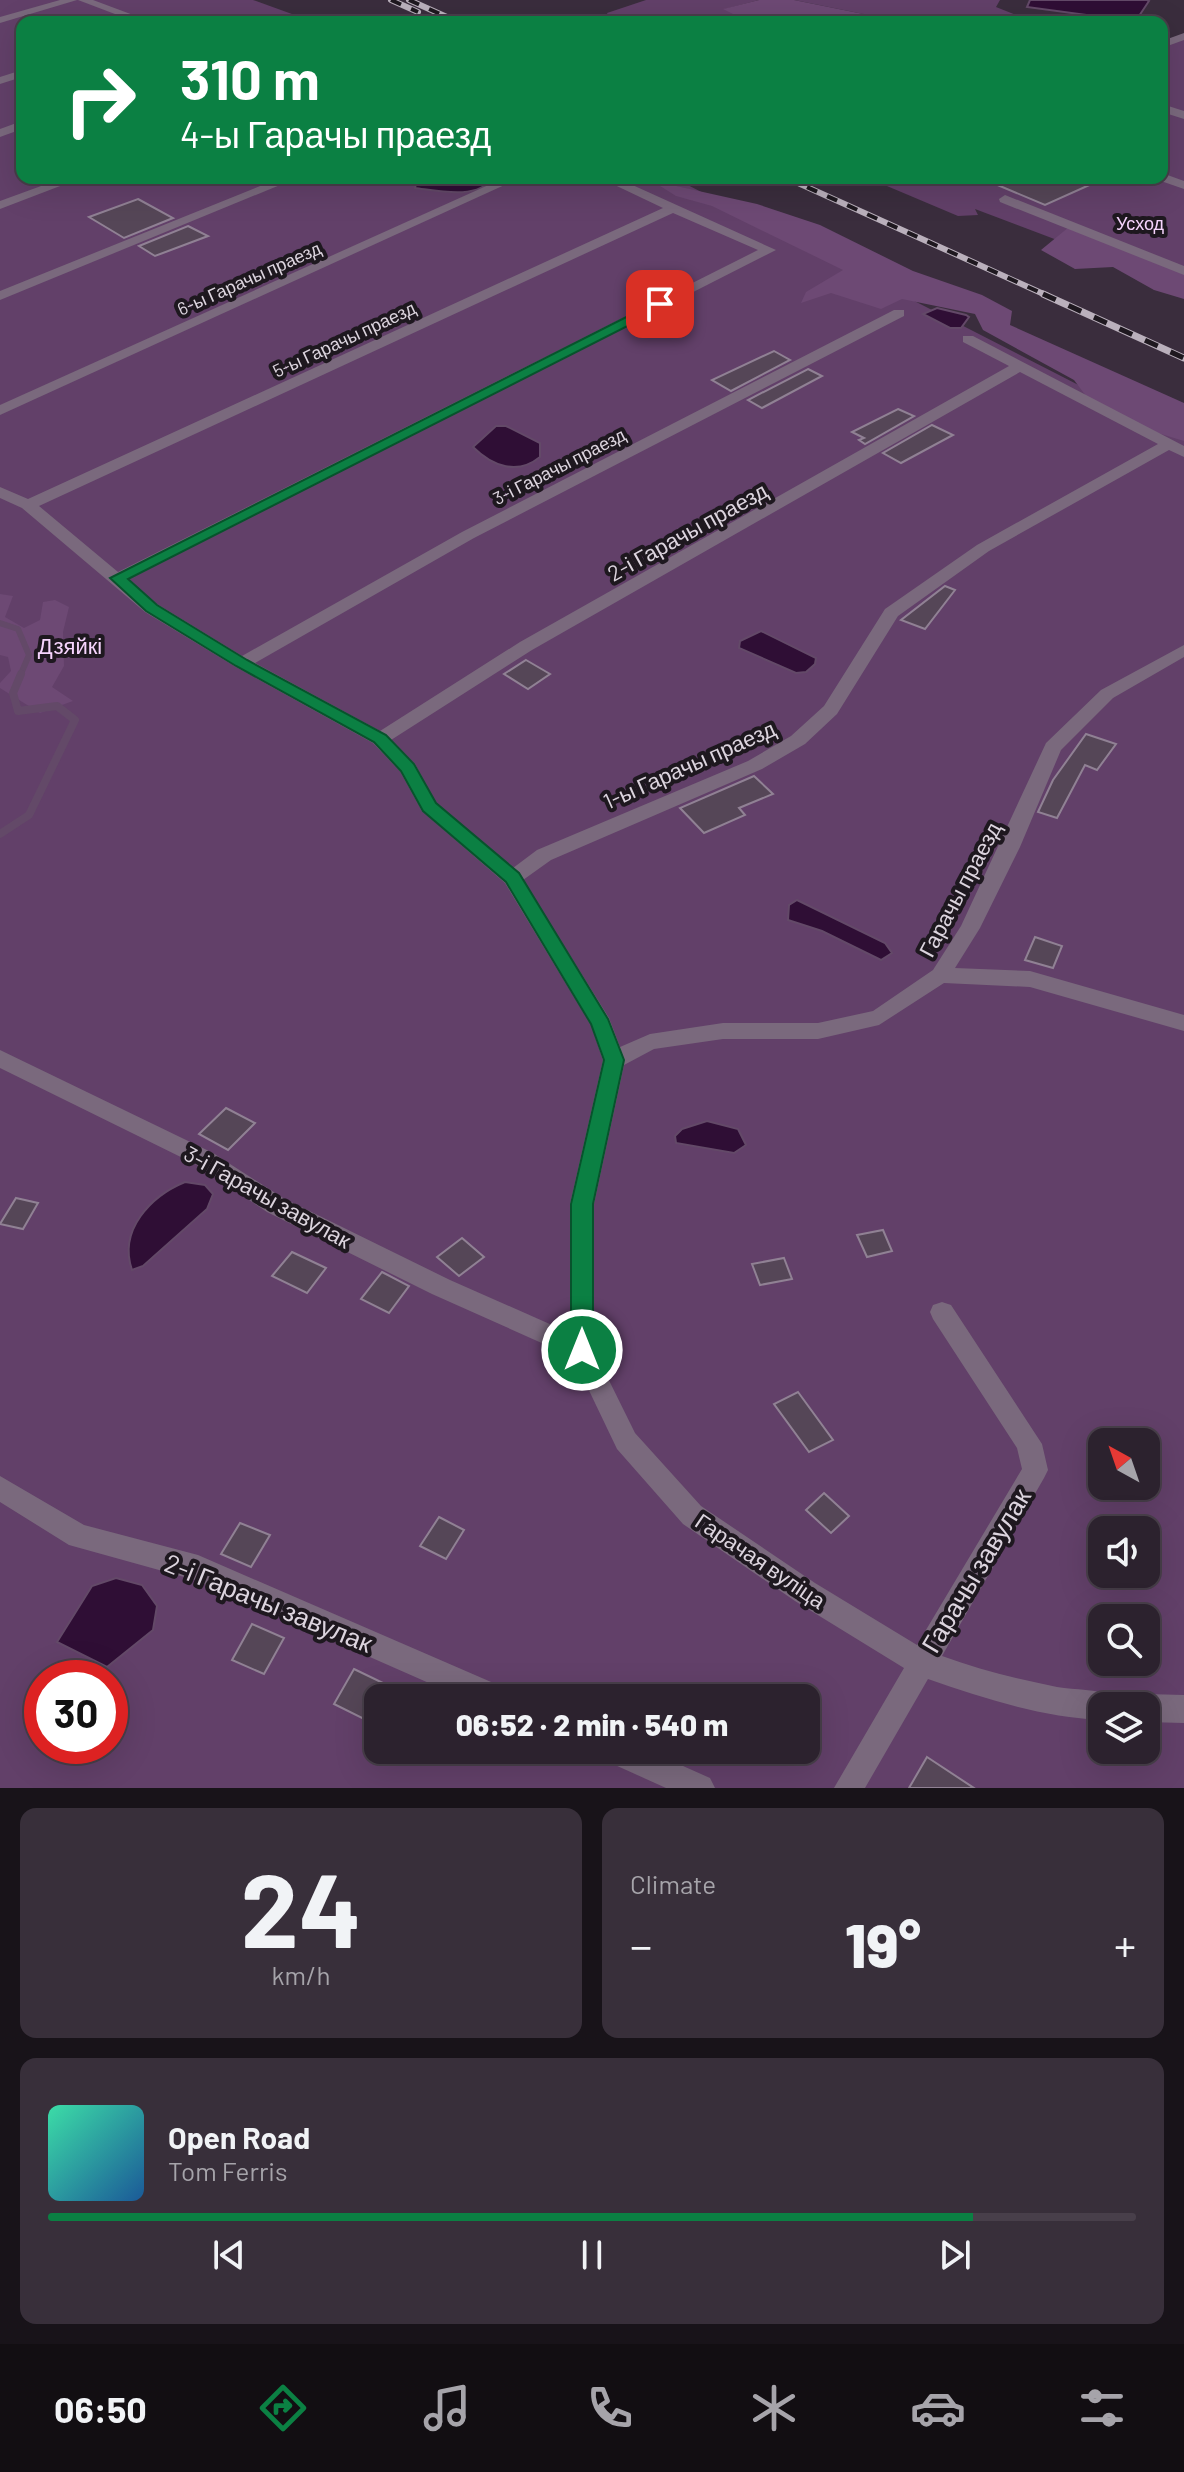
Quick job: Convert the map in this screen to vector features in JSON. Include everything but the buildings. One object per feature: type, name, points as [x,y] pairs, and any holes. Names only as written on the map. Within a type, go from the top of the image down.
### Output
[{"type":"street","points":[[0,20],[72,0]]},
{"type":"street","points":[[83,0],[130,16]]},
{"type":"street","points":[[0,205],[58,184]]},
{"type":"street","points":[[0,296],[276,184]]},
{"type":"street","name":"6-ы Гарачы праезд","points":[[0,411],[501,184]]},
{"type":"street","points":[[118,578],[769,250],[620,184]]},
{"type":"street","points":[[1005,199],[1184,271]]},
{"type":"street","name":"5-ы Гарачы праезд","points":[[28,505],[675,207]]},
{"type":"street","name":"3-і Гарачы праезд","points":[[242,663],[468,535],[899,313]]},
{"type":"street","points":[[968,339],[1176,448]]},
{"type":"street","name":"2-і Гарачы праезд","points":[[380,739],[526,646],[1019,367]]},
{"type":"street","name":"1-ы Гарачы праезд","points":[[512,878],[544,855],[755,765],[798,740],[831,710],[891,613],[983,548],[1176,448]]},
{"type":"street","points":[[0,492],[28,505],[151,608],[242,663],[380,739],[408,768],[429,807],[512,878],[601,1024],[614,1060]]},
{"type":"street","name":"Гарачы праезд","points":[[614,1060],[650,1042],[723,1031],[818,1031],[879,1017],[940,975],[970,928],[1010,847],[1053,747],[1107,694],[1184,650]]},
{"type":"street","points":[[940,975],[1030,979],[1184,1023]]},
{"type":"street","name":"3-і Гарачы завулак","points":[[0,1058],[205,1159],[275,1205],[441,1287],[582,1350]]},
{"type":"street","name":"Гарачая вуліца","points":[[614,1060],[582,1204],[582,1350],[626,1441],[692,1515],[805,1592],[920,1662],[996,1689],[1088,1705]]},
{"type":"street","name":"Гарачы завулак","points":[[849,1788],[1035,1470],[1029,1444],[942,1312]]},
{"type":"street","name":"2-і Гарачы завулак","points":[[0,1488],[78,1536],[198,1568],[463,1684]]},
{"type":"street","points":[[1160,1708],[1184,1709]]},
{"type":"street","points":[[646,1764],[700,1788]]},
{"type":"green space","name":"Дзяйкі","points":[[0,0],[253,0],[297,16],[16,16],[16,184],[686,184],[1184,439],[1184,1788],[0,1788]]},
{"type":"green space","points":[[646,0],[759,0],[725,9],[782,16],[608,16],[607,13]]},
{"type":"green space","points":[[794,0],[1000,0],[996,7],[1019,16],[873,16]]},
{"type":"green space","name":"Усход","points":[[1184,38],[1184,288],[975,209],[978,215],[958,216],[882,184],[1168,184],[1168,44]]},
{"type":"shaded area","points":[[759,0],[794,0],[873,16],[749,16],[735,15],[723,9]]},
{"type":"shaded area","points":[[1030,0],[1149,1],[1139,16],[1094,16],[1027,7]]},
{"type":"shaded area","points":[[416,184],[487,184],[468,192],[415,188]]},
{"type":"shaded area","points":[[657,184],[757,204],[820,225],[913,271],[982,295],[1012,311],[1010,325],[1184,403],[1184,441],[1128,424],[1089,400],[1074,380],[983,330],[975,314],[902,299],[881,309],[831,293],[801,303],[806,292],[843,270],[712,206],[676,196]]},
{"type":"shaded area","points":[[1069,227],[1184,274],[1184,299],[1154,290],[1113,267],[1075,269],[1041,250]]},
{"type":"shaded area","points":[[937,308],[969,317],[961,328],[950,328],[923,314]]},
{"type":"shaded area","points":[[496,426],[506,426],[540,443],[540,457],[532,463],[514,467],[489,460],[473,447]]},
{"type":"shaded area","points":[[0,594],[13,596],[5,617],[24,628],[40,620],[43,602],[55,600],[69,607],[63,632],[64,666],[52,687],[73,701],[40,713],[0,688],[0,683],[11,671],[8,657],[0,655]]},
{"type":"shaded area","points":[[761,631],[816,658],[815,664],[806,672],[796,673],[739,648],[740,641]]},
{"type":"shaded area","points":[[797,900],[885,943],[892,953],[881,960],[822,931],[788,920],[789,905]]},
{"type":"shaded area","points":[[707,1121],[738,1129],[746,1145],[734,1153],[676,1143],[675,1136],[682,1129]]},
{"type":"shaded area","points":[[185,1182],[205,1185],[213,1194],[207,1209],[143,1266],[132,1270],[130,1241],[140,1216],[160,1196]]},
{"type":"shaded area","points":[[116,1578],[142,1585],[157,1606],[153,1630],[116,1660],[93,1660],[57,1642],[92,1586]]},
{"type":"waterway","points":[[0,623],[18,629],[29,655],[20,676]]},
{"type":"waterway","points":[[0,834],[29,815],[75,720],[57,706],[18,711],[13,693],[21,674]]},
{"type":"railway","points":[[391,0],[418,12]]},
{"type":"railway","points":[[409,0],[445,16]]},
{"type":"railway","points":[[800,184],[1048,296]]},
{"type":"railway","points":[[1043,294],[1184,358]]},
{"type":"route","points":[[582,1350],[582,1204],[614,1060],[601,1024],[512,878],[429,807],[408,768],[380,739],[242,663],[151,608],[118,578],[660,304]]}]
